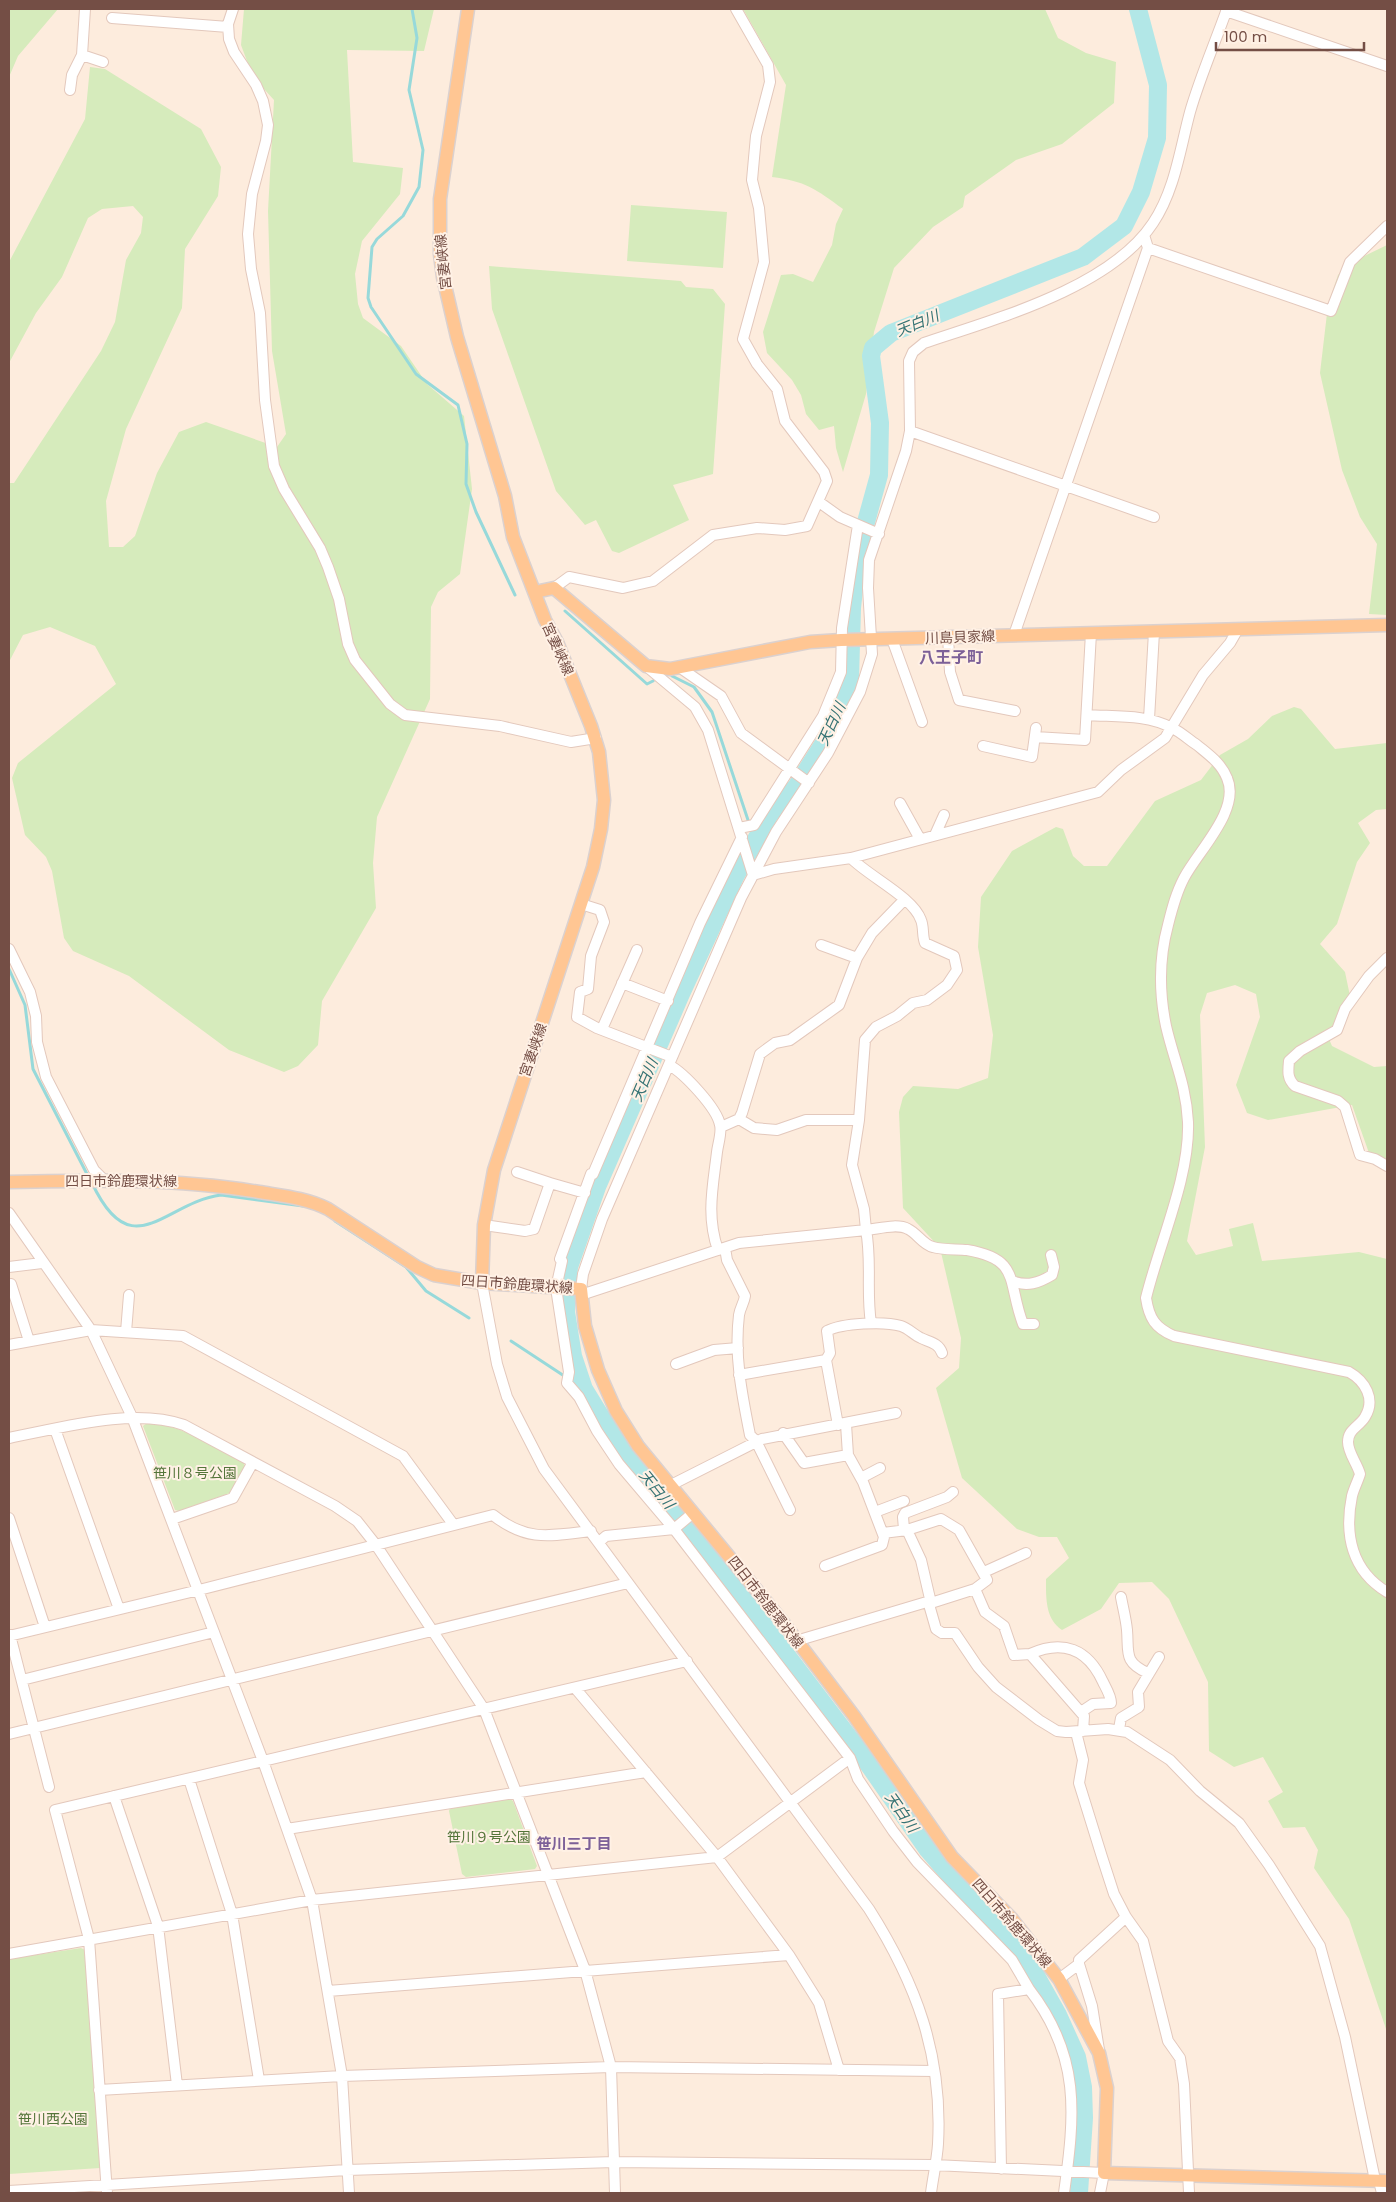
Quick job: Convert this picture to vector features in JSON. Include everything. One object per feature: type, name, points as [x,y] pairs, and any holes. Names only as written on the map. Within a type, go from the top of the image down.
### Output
[{"type":"main road","name":"宮妻峡線","points":[[468,9],[440,198],[441,261],[451,315],[505,496],[513,538],[596,738],[603,770],[604,800],[598,846],[582,904],[494,1170],[484,1225],[482,1283]]},
{"type":"main road","points":[[535,592],[554,588],[646,666]]},
{"type":"main road","name":"川島貝家線","points":[[646,666],[670,669],[810,642],[841,640],[1387,625]]},
{"type":"main road","name":"四日市鈴鹿環状線","points":[[9,1182],[202,1183],[304,1199],[343,1218],[417,1266],[448,1279],[557,1288],[581,1292],[592,1353],[604,1386],[616,1411],[634,1440],[728,1554],[854,1716],[952,1857],[1012,1919],[1059,1979],[1099,2053],[1107,2088],[1104,2173]]},
{"type":"main road","points":[[1104,2173],[1186,2174],[1381,2184]]},
{"type":"street","points":[[70,90],[72,75],[82,55],[85,9]]},
{"type":"street","points":[[234,9],[228,27],[234,52],[256,85],[263,102],[268,125],[266,141],[252,194],[248,234],[251,269],[260,313],[264,400],[274,466],[284,489],[320,548],[328,567],[339,599],[348,644],[355,660],[390,704],[405,715],[500,726],[571,742],[596,738]]},
{"type":"street","points":[[554,588],[569,577],[624,588],[653,581],[713,535],[757,528],[785,530],[807,526],[827,481],[824,472],[785,421],[777,389],[756,364],[744,339],[764,262],[759,208],[752,180],[756,136],[770,82],[768,65],[736,9]]},
{"type":"street","points":[[1034,1324],[1023,1324],[1015,1303],[1011,1275],[998,1258],[977,1252],[932,1248],[908,1229],[901,1227],[750,1242],[721,1249],[581,1292],[583,1274],[602,1219],[741,898],[776,832],[850,714],[860,692],[872,654],[873,639],[868,606],[868,569],[910,431],[908,366],[911,355],[919,346],[1061,293],[1097,273],[1144,235],[1161,209],[1169,189],[1184,144],[1190,113],[1227,10],[1387,66]]},
{"type":"street","points":[[112,18],[228,27]]},
{"type":"street","points":[[82,55],[103,62]]},
{"type":"street","points":[[1148,248],[1331,311],[1350,262],[1387,226]]},
{"type":"street","points":[[1014,636],[1148,248],[1144,235]]},
{"type":"street","points":[[910,431],[1154,517]]},
{"type":"street","points":[[819,502],[840,517],[879,534]]},
{"type":"street","points":[[858,525],[841,640],[841,672],[830,702],[789,768],[745,830],[700,923],[649,1047],[593,1174],[591,1174],[560,1259],[562,1261],[557,1288],[569,1372],[567,1383],[579,1396],[597,1431],[619,1464],[674,1528],[850,1758],[858,1779],[893,1832],[917,1862],[1012,1960],[1028,1989],[1042,2007],[1056,2030],[1065,2053],[1070,2084],[1072,2116],[1064,2193]]},
{"type":"street","points":[[753,875],[774,869],[851,858],[1098,792],[1122,770],[1157,746],[1172,728],[1203,675],[1230,643],[1238,630]]},
{"type":"street","points":[[1149,719],[1154,632]]},
{"type":"street","points":[[983,746],[1032,757],[1036,732],[1085,740],[1091,633]]},
{"type":"street","points":[[948,637],[950,672],[959,700],[1015,711]]},
{"type":"street","points":[[892,639],[922,722]]},
{"type":"street","points":[[646,666],[695,707],[708,730],[745,830],[753,875]]},
{"type":"street","points":[[679,667],[721,696],[741,733],[808,782]]},
{"type":"street","points":[[1086,715],[1149,719],[1172,728],[1212,757],[1222,768],[1228,780],[1230,793],[1227,809],[1184,878],[1176,896],[1167,926],[1160,966],[1166,1027],[1184,1084],[1188,1125],[1185,1156],[1146,1298],[1148,1311],[1153,1323],[1163,1331],[1174,1336],[1349,1372],[1361,1379],[1368,1391],[1369,1405],[1365,1417],[1349,1432],[1348,1442],[1360,1474],[1352,1494],[1352,1551],[1371,1582],[1387,1592]]},
{"type":"street","points":[[900,803],[920,839]]},
{"type":"street","points":[[935,836],[944,815]]},
{"type":"street","points":[[851,858],[859,866],[892,888],[904,900],[922,921],[924,943],[954,956],[958,970],[947,985],[932,994],[927,1000],[910,1005],[897,1016],[876,1027],[864,1040],[859,1120],[852,1165],[864,1209],[870,1258],[868,1304],[871,1323]]},
{"type":"street","points":[[721,1127],[739,1119],[749,1097],[754,1070],[760,1054],[775,1043],[790,1040],[839,1005],[857,958],[872,933],[904,900]]},
{"type":"street","points":[[582,904],[600,910],[604,922],[591,956],[588,989],[580,992],[577,1017],[649,1047],[670,1059],[716,1115],[721,1127],[711,1189],[710,1214],[721,1249],[745,1296],[739,1313],[739,1375],[750,1435],[756,1441],[790,1510]]},
{"type":"street","points":[[821,945],[857,958]]},
{"type":"street","points":[[9,949],[30,992],[36,1016],[37,1042],[46,1077],[101,1181]]},
{"type":"street","points":[[602,1029],[637,950]]},
{"type":"street","points":[[1387,958],[1369,976],[1345,1009],[1337,1030],[1289,1060],[1288,1072],[1290,1082],[1295,1086],[1332,1099],[1345,1106],[1360,1155],[1375,1159],[1387,1166]]},
{"type":"street","points":[[622,983],[668,1001]]},
{"type":"street","points":[[739,1119],[754,1128],[777,1130],[806,1120],[859,1120]]},
{"type":"street","points":[[517,1172],[585,1193]]},
{"type":"street","points":[[484,1225],[524,1231],[534,1229],[550,1183]]},
{"type":"street","points":[[10,1215],[91,1330],[132,1417],[263,1761],[312,1900],[342,2076],[349,2193]]},
{"type":"street","points":[[1012,1281],[1020,1284],[1033,1284],[1052,1275],[1054,1267],[1051,1255]]},
{"type":"street","points":[[9,1267],[42,1263]]},
{"type":"street","points":[[482,1283],[497,1364],[507,1397],[544,1469],[792,1802],[869,1909],[890,1943],[917,1998],[928,2035],[934,2071],[938,2144],[932,2193]]},
{"type":"street","points":[[11,1284],[29,1341]]},
{"type":"street","points":[[126,1332],[129,1295]]},
{"type":"street","points":[[825,1566],[882,1545],[883,1533],[861,1478],[848,1455],[826,1360],[830,1353],[827,1332],[871,1323],[903,1326],[912,1334],[937,1345],[942,1353]]},
{"type":"street","points":[[9,1345],[91,1330],[183,1336],[403,1456],[453,1524]]},
{"type":"street","points":[[676,1364],[714,1350],[738,1348]]},
{"type":"street","points":[[739,1375],[826,1360]]},
{"type":"street","points":[[670,1485],[756,1441],[783,1433],[896,1413]]},
{"type":"street","points":[[9,1438],[132,1417],[154,1417],[184,1425],[347,1513],[365,1529],[484,1709],[585,1970],[611,2067],[615,2193]]},
{"type":"street","points":[[55,1429],[119,1609]]},
{"type":"street","points":[[783,1433],[804,1463],[848,1455]]},
{"type":"street","points":[[172,1519],[233,1498],[253,1462]]},
{"type":"street","points":[[861,1478],[880,1468]]},
{"type":"street","points":[[953,1492],[947,1497],[905,1513],[903,1517],[905,1530],[921,1560],[936,1629],[942,1633],[955,1633],[978,1667],[1009,1698],[1057,1731],[1119,1730],[1148,1744],[1170,1760],[1200,1791],[1239,1824],[1316,1938],[1327,1967],[1381,2184]]},
{"type":"street","points":[[875,1512],[904,1501]]},
{"type":"street","points":[[599,1542],[606,1536],[674,1528],[693,1512]]},
{"type":"street","points":[[49,1787],[35,1728],[9,1636],[493,1515],[510,1529],[541,1536],[591,1531]]},
{"type":"street","points":[[9,1518],[45,1627]]},
{"type":"street","points":[[796,1641],[975,1589],[986,1580],[984,1572],[959,1530],[944,1519],[905,1530],[883,1533]]},
{"type":"street","points":[[984,1572],[1026,1553]]},
{"type":"street","points":[[9,1734],[628,1583]]},
{"type":"street","points":[[975,1589],[985,1612],[1004,1626],[1014,1655],[1030,1654],[1053,1647],[1068,1647],[1077,1649],[1095,1667],[1111,1699],[1110,1703],[1090,1705],[1081,1712]]},
{"type":"street","points":[[1121,1597],[1126,1625],[1128,1656],[1138,1668],[1148,1673]]},
{"type":"street","points":[[22,1680],[214,1632]]},
{"type":"street","points":[[1030,1654],[1084,1716],[1079,1732],[1083,1760],[1079,1783],[1114,1894],[1126,1917],[1143,1941],[1168,2041],[1180,2058],[1184,2084],[1186,2174],[1189,2193]]},
{"type":"street","points":[[1119,1730],[1121,1718],[1139,1707],[1138,1692],[1159,1657]]},
{"type":"street","points":[[106,2189],[89,1939],[54,1810],[687,1661]]},
{"type":"street","points":[[575,1688],[717,1857],[789,1955],[819,2003],[838,2070]]},
{"type":"street","points":[[9,1954],[312,1900],[717,1857],[850,1758]]},
{"type":"street","points":[[287,1828],[646,1772]]},
{"type":"street","points":[[189,1779],[232,1914],[259,2080]]},
{"type":"street","points":[[114,1796],[158,1926],[177,2085]]},
{"type":"street","points":[[1099,2053],[1092,2006],[1079,1960],[1126,1917]]},
{"type":"street","points":[[328,1991],[789,1955]]},
{"type":"street","points":[[1059,1979],[1079,1964]]},
{"type":"street","points":[[1001,2169],[998,1994],[1028,1989]]},
{"type":"street","points":[[99,2090],[342,2076],[611,2067],[934,2071]]},
{"type":"street","points":[[9,2191],[106,2189],[348,2170],[614,2162],[934,2165],[1104,2173],[1100,2193]]},
{"type":"green space","points":[[9,9],[58,9],[18,56],[9,77]]},
{"type":"green space","points":[[244,9],[434,9],[424,51],[347,50],[353,162],[403,168],[400,194],[362,241],[355,274],[358,304],[363,318],[401,346],[427,384],[464,416],[472,489],[460,574],[438,592],[431,607],[430,699],[377,817],[373,863],[376,908],[322,1001],[318,1045],[298,1066],[284,1072],[229,1050],[129,976],[73,951],[64,938],[52,871],[46,857],[25,835],[12,778],[18,763],[116,684],[95,646],[50,627],[23,635],[9,662],[9,483],[14,483],[101,351],[115,322],[126,260],[141,233],[143,217],[133,206],[102,209],[88,218],[62,277],[36,313],[9,363],[9,262],[85,119],[90,67],[105,69],[201,129],[221,167],[218,196],[185,249],[182,308],[126,429],[106,501],[109,547],[123,547],[135,536],[157,473],[179,432],[206,422],[277,447],[286,434],[272,351],[268,211],[274,100],[253,77],[241,45]]},
{"type":"green space","points":[[743,9],[1045,9],[1058,38],[1086,53],[1116,62],[1114,103],[1062,144],[1016,160],[965,196],[963,207],[933,227],[894,268],[874,332],[866,394],[843,472],[836,448],[834,426],[819,430],[806,414],[801,395],[792,380],[767,353],[763,332],[781,275],[793,274],[813,282],[832,245],[836,224],[843,209],[810,187],[772,177],[786,85]]},
{"type":"green space","points":[[631,205],[727,212],[723,268],[627,261]]},
{"type":"green space","points":[[1387,245],[1387,615],[1369,614],[1377,544],[1360,517],[1342,470],[1320,373],[1328,305],[1338,275],[1348,264]]},
{"type":"green space","points":[[489,266],[681,281],[686,287],[713,289],[725,304],[713,474],[673,485],[689,520],[619,553],[612,551],[596,520],[585,525],[556,491],[492,309]]},
{"type":"green space","points":[[1294,707],[1301,709],[1335,749],[1387,743],[1387,809],[1376,810],[1358,823],[1370,843],[1357,862],[1337,924],[1320,944],[1345,972],[1350,996],[1329,1039],[1332,1046],[1374,1067],[1387,1066],[1387,1160],[1369,1153],[1352,1105],[1268,1120],[1247,1113],[1236,1085],[1260,1017],[1256,994],[1235,985],[1207,993],[1200,1015],[1205,1147],[1187,1241],[1196,1255],[1233,1246],[1229,1229],[1253,1223],[1262,1261],[1359,1252],[1387,1259],[1387,2032],[1349,1919],[1314,1868],[1318,1850],[1305,1827],[1283,1828],[1268,1801],[1283,1792],[1263,1757],[1234,1767],[1209,1751],[1208,1682],[1169,1599],[1152,1582],[1119,1583],[1101,1609],[1062,1630],[1056,1625],[1049,1614],[1046,1593],[1046,1579],[1069,1558],[1057,1537],[1039,1537],[1017,1529],[962,1478],[936,1388],[959,1368],[961,1338],[940,1248],[903,1208],[899,1112],[903,1097],[913,1086],[958,1089],[988,1078],[993,1035],[978,947],[981,897],[1012,851],[1056,827],[1063,829],[1073,856],[1084,866],[1107,866],[1155,801],[1201,780],[1220,755],[1248,739],[1272,716]]},
{"type":"green space","name":"笹川８号公園","points":[[147,1423],[173,1427],[244,1463],[245,1467],[230,1493],[179,1511],[175,1510],[143,1426]]},
{"type":"green space","name":"笹川９号公園","points":[[510,1799],[513,1801],[537,1866],[535,1869],[466,1877],[462,1874],[449,1811],[450,1808]]},
{"type":"green space","name":"笹川西公園","points":[[81,1948],[85,1950],[100,2168],[9,2174],[9,1959]]},
{"type":"waterway","points":[[412,9],[417,38],[409,90],[423,150],[419,187],[403,216],[377,239],[372,247],[368,298],[371,307],[416,374],[458,405],[467,444],[466,484],[476,512],[515,595]]},
{"type":"waterway","name":"天白川","points":[[1079,2193],[1084,2118],[1083,2087],[1077,2057],[1058,2015],[1021,1949],[984,1915],[928,1850],[857,1748],[710,1554],[611,1433],[584,1389],[573,1356],[566,1312],[569,1267],[597,1187],[681,994],[735,877],[770,814],[796,787],[832,730],[850,680],[852,608],[858,551],[879,475],[880,423],[871,356],[873,348],[891,333],[1083,257],[1124,226],[1141,192],[1157,138],[1158,85],[1138,9]]},
{"type":"waterway","points":[[565,611],[647,684],[653,681]]},
{"type":"waterway","points":[[672,676],[694,687],[712,712],[755,841]]},
{"type":"waterway","points":[[9,969],[25,1005],[33,1069],[89,1178]]},
{"type":"waterway","points":[[92,1183],[107,1208],[121,1222],[136,1226],[150,1224],[201,1200],[221,1195],[303,1206]]},
{"type":"waterway","points":[[335,1221],[406,1267],[426,1291],[469,1318]]},
{"type":"waterway","points":[[511,1341],[584,1389]]},
{"type":"district","name":"八王子町","points":[[951,657]]},
{"type":"district","name":"笹川三丁目","points":[[574,1843]]}]
